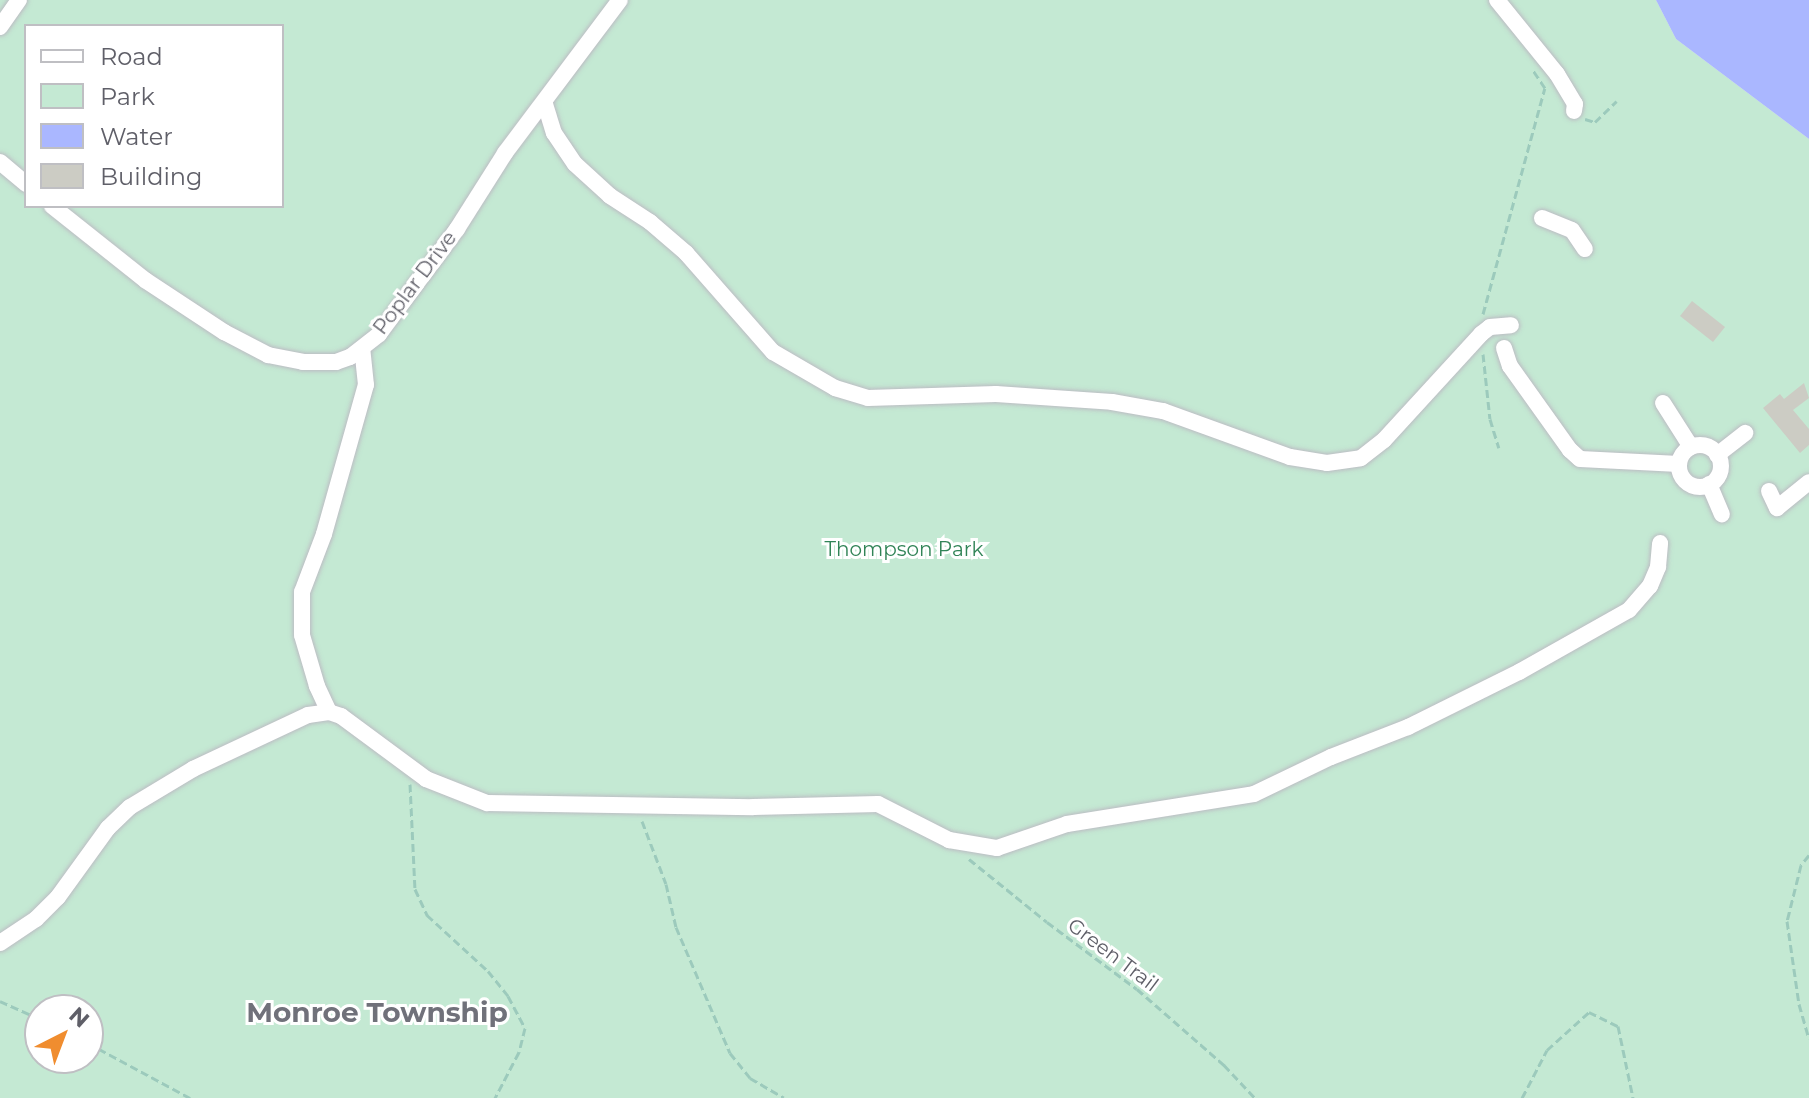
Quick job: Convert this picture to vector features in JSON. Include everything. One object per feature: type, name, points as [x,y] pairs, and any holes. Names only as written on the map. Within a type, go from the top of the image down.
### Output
[{"type":"street","points":[[0,27],[19,0]]},
{"type":"street","name":"Poplar Drive","points":[[55,208],[145,280],[224,332],[268,355],[303,362],[336,362],[362,349],[388,322],[457,229],[505,153],[545,104],[620,0]]},
{"type":"street","points":[[1497,0],[1557,74],[1579,115]]},
{"type":"street","points":[[545,104],[554,133],[575,164],[610,196],[650,222],[686,253],[773,352],[835,388],[868,398],[996,394],[1112,402],[1163,411],[1290,457],[1327,463],[1361,458],[1384,440],[1481,334],[1490,327],[1511,325]]},
{"type":"street","points":[[0,162],[24,182]]},
{"type":"street","points":[[1542,218],[1572,230],[1585,249]]},
{"type":"street","points":[[1504,348],[1510,366],[1570,450],[1580,459],[1679,464]]},
{"type":"street","points":[[329,712],[317,686],[302,635],[302,592],[324,534],[366,385],[362,349]]},
{"type":"street","points":[[1663,403],[1691,447]]},
{"type":"street","points":[[1717,455],[1745,433]]},
{"type":"street","points":[[1706,446],[1717,455],[1720,472],[1709,484],[1688,483],[1680,473],[1683,454],[1691,447],[1706,446]]},
{"type":"street","points":[[1769,491],[1777,508],[1809,482]]},
{"type":"street","points":[[1709,484],[1722,514]]},
{"type":"street","points":[[0,943],[36,919],[58,897],[108,828],[130,807],[158,788],[308,715],[329,712],[355,726],[426,779],[487,803],[753,807],[878,804],[949,840],[997,848],[1067,824],[1254,794],[1331,757],[1408,727],[1519,672],[1629,610],[1650,586],[1658,567],[1660,543]]},
{"type":"path","points":[[1499,448],[1490,419],[1481,322],[1545,88],[1528,62]]},
{"type":"path","points":[[1579,115],[1595,122],[1617,101]]},
{"type":"path","points":[[410,768],[415,889],[427,915],[488,971],[508,996],[525,1028],[519,1052],[495,1098]]},
{"type":"path","points":[[637,804],[666,884],[676,927],[718,1029],[750,1078],[784,1098]]},
{"type":"path","name":"Green Trail","points":[[949,840],[993,880],[1137,989],[1224,1065],[1255,1098]]},
{"type":"path","points":[[1809,855],[1801,865],[1787,921],[1799,1004],[1809,1039]]},
{"type":"path","points":[[0,1001],[24,1012]]},
{"type":"path","points":[[1522,1098],[1547,1050],[1589,1012],[1618,1026],[1633,1098]]},
{"type":"path","points":[[104,1052],[190,1098]]},
{"type":"green space","name":"Thompson Park","points":[[0,0],[1656,0],[1676,39],[1809,139],[1809,1098],[0,1098]]},
{"type":"water","points":[[1656,0],[1809,0],[1809,139],[1676,39]]},
{"type":"building","points":[[1692,301],[1725,327],[1713,342],[1680,316]]},
{"type":"building","points":[[1804,383],[1809,398],[1793,410],[1809,429],[1809,445],[1800,453],[1763,408],[1780,394],[1784,399]]},
{"type":"district","name":"Monroe Township","points":[[377,1012]]}]
